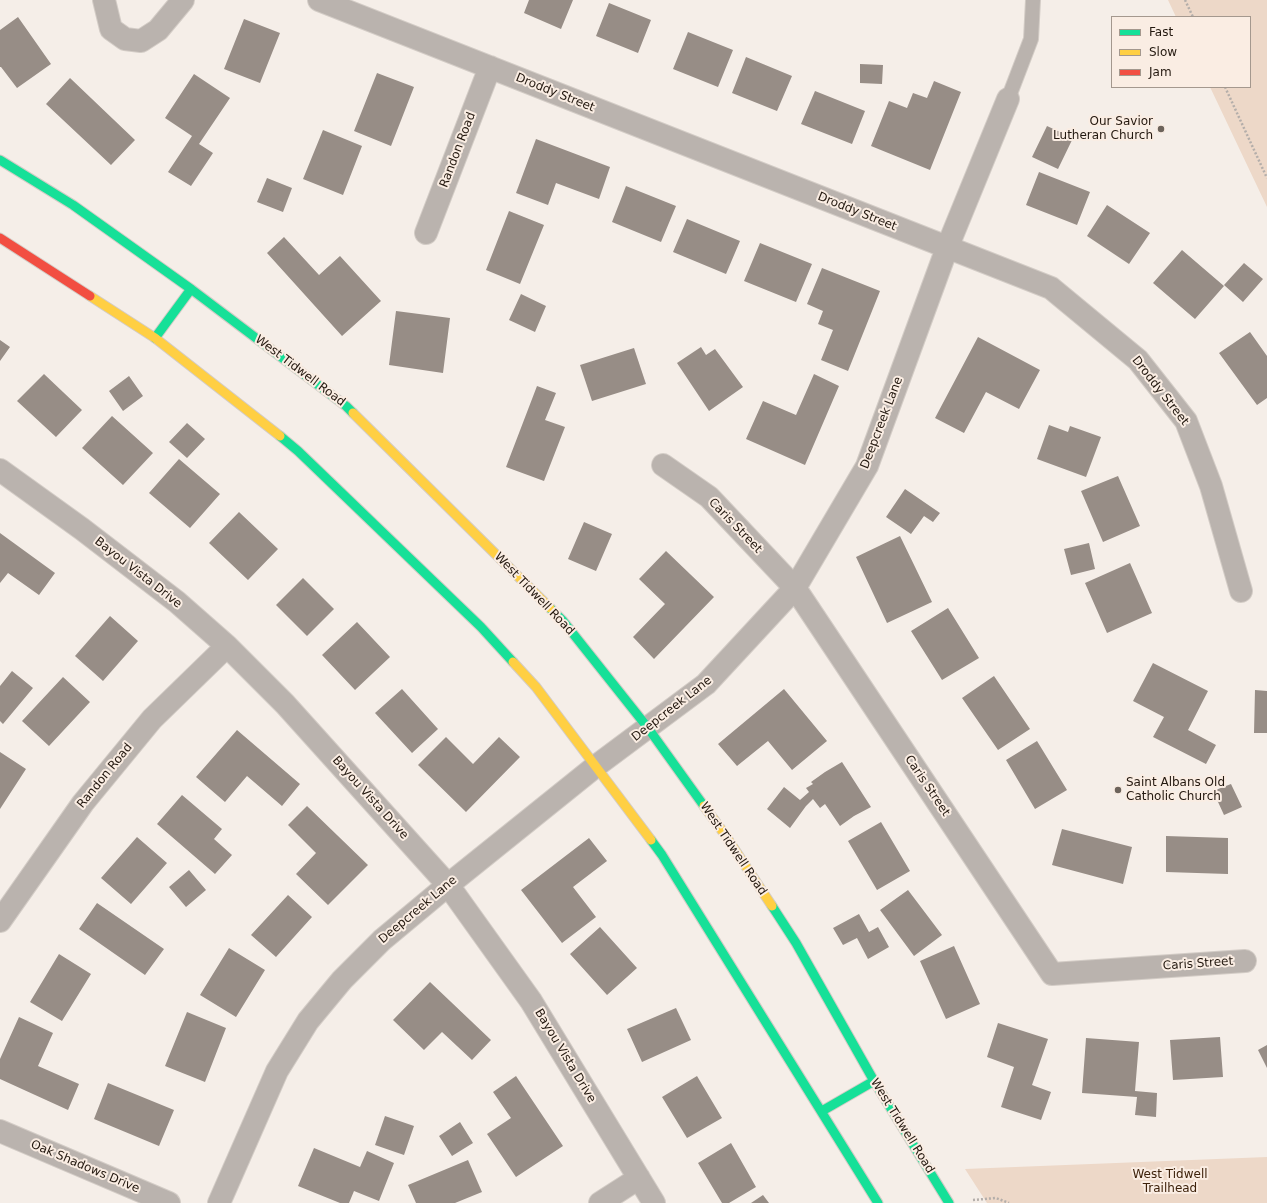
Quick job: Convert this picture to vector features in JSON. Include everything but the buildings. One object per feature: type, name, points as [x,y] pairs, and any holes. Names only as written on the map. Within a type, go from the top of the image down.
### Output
[{"type":"main road","name":"West Tidwell Road","points":[[0,160],[73,205],[191,289],[346,406],[563,621],[648,728],[723,832],[796,943],[874,1081],[949,1203]]},
{"type":"main road","points":[[0,238],[155,338],[298,451],[481,627],[536,687],[662,855],[878,1203]]},
{"type":"main road","points":[[155,338],[191,289]]},
{"type":"main road","points":[[822,1111],[874,1081]]},
{"type":"street","points":[[104,0],[111,29],[125,39],[141,41],[158,30],[182,0]]},
{"type":"street","name":"Droddy Street","points":[[319,0],[1051,288],[1138,360],[1186,421],[1211,486],[1242,591]]},
{"type":"street","name":"Randon Road","points":[[426,233],[490,66]]},
{"type":"street","name":"Deepcreek Lane","points":[[219,1203],[277,1071],[308,1021],[342,980],[382,940],[448,885],[596,766],[706,684],[795,588],[867,466],[947,248],[1008,99]]},
{"type":"street","name":"Caris Street","points":[[663,465],[709,498],[795,588],[1052,974],[1245,961]]},
{"type":"street","name":"Bayou Vista Drive","points":[[0,470],[82,529],[177,602],[227,646],[285,704],[448,885],[531,1001],[654,1203]]},
{"type":"street","name":"Randon Road","points":[[0,921],[4,913],[82,804],[152,719],[227,646]]},
{"type":"street","name":"Oak Shadows Drive","points":[[0,1131],[169,1203]]},
{"type":"street","points":[[600,1203],[639,1178]]},
{"type":"lane","points":[[1008,99],[1031,39],[1033,0]]},
{"type":"path","points":[[1185,0],[1193,16]]},
{"type":"path","points":[[1225,88],[1267,178]]},
{"type":"path","points":[[949,1203],[996,1198],[1009,1203]]},
{"type":"green space","points":[[1168,0],[1267,0],[1267,207],[1210,88],[1251,88],[1251,16],[1176,16]]},
{"type":"green space","name":"West Tidwell Trailhead","points":[[1267,1157],[1267,1203],[987,1203],[965,1169]]},
{"type":"traffic: fast","points":[[0,160],[73,205],[191,289],[346,406],[353,413]]},
{"type":"traffic: fast","points":[[155,338],[191,289]]},
{"type":"traffic: fast","points":[[280,436],[298,451],[481,627],[513,662]]},
{"type":"traffic: fast","points":[[550,608],[563,621],[648,728],[704,806]]},
{"type":"traffic: fast","points":[[651,840],[662,855],[878,1203]]},
{"type":"traffic: fast","points":[[772,906],[796,943],[874,1081],[949,1203]]},
{"type":"traffic: fast","points":[[822,1111],[874,1081]]},
{"type":"traffic: slow","points":[[90,296],[155,338],[280,436]]},
{"type":"traffic: slow","points":[[353,413],[550,608]]},
{"type":"traffic: slow","points":[[513,662],[536,687],[651,840]]},
{"type":"traffic: slow","points":[[704,806],[772,906]]},
{"type":"traffic: jam","points":[[0,238],[90,296]]},
{"type":"place","name":"Our Savior Lutheran Church","points":[[1161,129]]},
{"type":"place","name":"Saint Albans Old Catholic Church","points":[[1118,790]]}]
